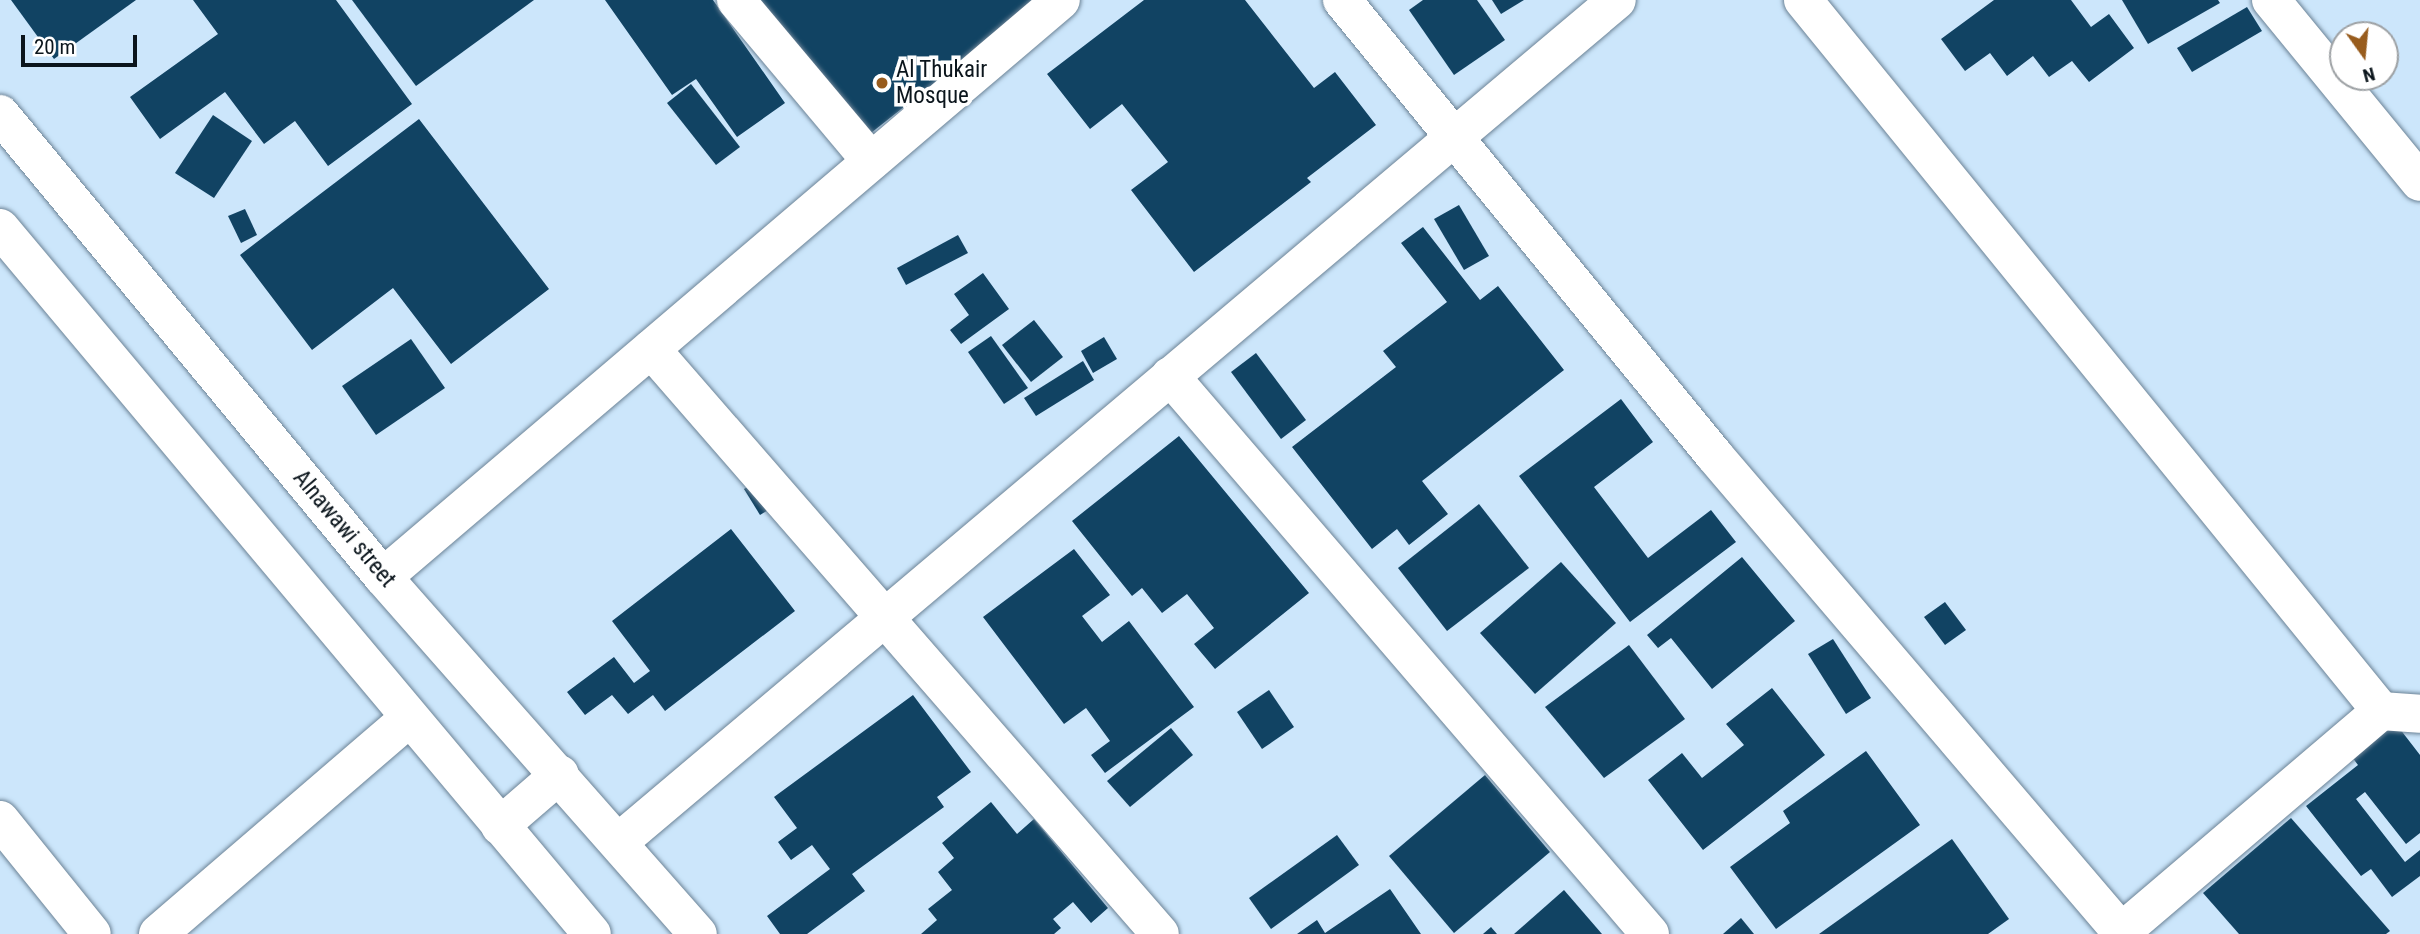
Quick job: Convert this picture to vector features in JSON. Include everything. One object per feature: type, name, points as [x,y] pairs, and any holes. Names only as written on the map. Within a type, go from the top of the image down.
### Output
[{"type":"street","points":[[736,0],[871,162]]},
{"type":"street","points":[[383,577],[1061,0]]},
{"type":"street","points":[[1342,0],[1714,455],[2121,933],[2381,711],[2420,714]]},
{"type":"street","points":[[620,841],[1617,0]]},
{"type":"street","points":[[1803,0],[2381,711]]},
{"type":"street","points":[[2271,0],[2420,182]]},
{"type":"street","name":"Alnawawi street","points":[[0,114],[383,577],[620,841],[698,934]]},
{"type":"street","points":[[0,228],[500,827],[578,929]]},
{"type":"street","points":[[651,349],[1160,934]]},
{"type":"street","points":[[1170,376],[1650,934]]},
{"type":"street","points":[[158,934],[408,719]]},
{"type":"street","points":[[500,827],[560,774]]},
{"type":"street","points":[[0,820],[92,934]]},
{"type":"building","points":[[11,0],[136,0],[54,59]]},
{"type":"building","points":[[193,0],[336,0],[412,104],[328,166],[295,121],[264,144],[225,92],[160,139],[130,97],[218,34]]},
{"type":"building","points":[[352,0],[534,0],[416,86]]},
{"type":"building","points":[[605,0],[713,0],[785,103],[737,137],[696,79],[672,95]]},
{"type":"building","name":"Al Thukair Mosque","points":[[758,0],[1039,0],[871,133]]},
{"type":"building","points":[[1144,0],[1245,0],[1314,88],[1335,72],[1376,125],[1307,178],[1311,182],[1194,272],[1131,190],[1168,162],[1122,104],[1090,129],[1047,74]]},
{"type":"building","points":[[1423,0],[1477,0],[1505,40],[1454,75],[1409,10]]},
{"type":"building","points":[[1492,0],[1524,0],[1501,14]]},
{"type":"building","points":[[1994,0],[2071,0],[2091,27],[2109,14],[2134,48],[2089,82],[2072,61],[2049,77],[2033,56],[2007,76],[1990,53],[1965,71],[1941,39]]},
{"type":"building","points":[[2122,0],[2218,0],[2220,3],[2148,44]]},
{"type":"building","points":[[2247,7],[2262,31],[2192,72],[2177,48]]},
{"type":"building","points":[[691,84],[740,147],[716,165],[667,103]]},
{"type":"building","points":[[213,115],[252,141],[214,198],[175,173]]},
{"type":"building","points":[[419,119],[549,289],[451,364],[393,288],[312,350],[240,255]]},
{"type":"building","points":[[1459,205],[1489,256],[1464,270],[1434,219]]},
{"type":"building","points":[[245,209],[257,235],[241,243],[228,216]]},
{"type":"building","points":[[1423,227],[1480,300],[1498,286],[1564,370],[1422,481],[1448,514],[1409,545],[1397,529],[1372,549],[1292,447],[1396,367],[1383,351],[1447,302],[1401,243]]},
{"type":"building","points":[[958,235],[968,253],[906,285],[897,268]]},
{"type":"building","points":[[983,273],[1009,309],[961,344],[950,330],[969,315],[954,294]]},
{"type":"building","points":[[1034,320],[1063,357],[1031,382],[1002,345]]},
{"type":"building","points":[[991,336],[1028,388],[1004,404],[968,352]]},
{"type":"building","points":[[1104,337],[1117,359],[1093,373],[1081,351]]},
{"type":"building","points":[[411,339],[445,388],[376,435],[342,386]]},
{"type":"building","points":[[1256,353],[1306,420],[1281,439],[1231,372]]},
{"type":"building","points":[[1083,361],[1094,380],[1036,416],[1024,398]]},
{"type":"building","points":[[1621,399],[1653,442],[1594,487],[1648,558],[1711,510],[1736,542],[1630,622],[1519,476]]},
{"type":"building","points":[[1179,436],[1309,593],[1215,669],[1194,644],[1214,628],[1187,594],[1162,613],[1142,588],[1132,596],[1072,521]]},
{"type":"building","points":[[759,480],[775,506],[760,515],[744,489]]},
{"type":"building","points":[[1479,504],[1529,568],[1447,631],[1398,568]]},
{"type":"building","points":[[731,529],[795,611],[665,711],[653,695],[628,714],[612,695],[585,715],[567,692],[614,657],[634,683],[650,671],[612,621]]},
{"type":"building","points":[[1074,549],[1110,595],[1082,616],[1102,642],[1129,621],[1194,707],[1105,773],[1091,755],[1110,741],[1086,708],[1064,724],[983,617]]},
{"type":"building","points":[[1742,557],[1795,621],[1712,689],[1671,638],[1658,648],[1647,635]]},
{"type":"building","points":[[1561,562],[1616,623],[1535,694],[1480,633]]},
{"type":"building","points":[[1945,602],[1966,630],[1945,645],[1924,617]]},
{"type":"building","points":[[1833,639],[1871,698],[1846,714],[1808,654]]},
{"type":"building","points":[[1629,645],[1685,719],[1604,778],[1545,707]]},
{"type":"building","points":[[1772,688],[1825,755],[1703,850],[1648,780],[1682,753],[1702,778],[1744,745],[1726,724]]},
{"type":"building","points":[[1269,690],[1294,727],[1262,749],[1237,712]]},
{"type":"building","points":[[913,695],[971,772],[937,797],[944,807],[852,874],[865,891],[807,934],[780,934],[767,916],[830,869],[812,845],[791,860],[778,842],[797,828],[774,797]]},
{"type":"building","points":[[2393,720],[2420,755],[2420,833],[2406,844],[2365,792],[2356,799],[2405,862],[2420,850],[2420,876],[2392,897],[2371,869],[2361,876],[2306,806],[2358,765],[2349,753]]},
{"type":"building","points":[[1171,728],[1193,755],[1130,807],[1107,781]]},
{"type":"building","points":[[1866,751],[1920,825],[1776,929],[1730,867],[1790,823],[1783,811]]},
{"type":"building","points":[[1485,775],[1550,852],[1454,933],[1389,856]]},
{"type":"building","points":[[991,802],[1017,834],[1034,819],[1108,908],[1091,923],[1073,902],[1053,919],[1061,928],[1054,934],[921,934],[937,920],[928,909],[952,890],[938,872],[954,858],[942,843]]},
{"type":"building","points":[[2291,818],[2390,931],[2386,934],[2239,934],[2203,893]]},
{"type":"building","points":[[1337,835],[1359,865],[1271,929],[1249,898]]},
{"type":"building","points":[[1952,839],[2009,919],[1988,934],[1819,934]]},
{"type":"building","points":[[1390,889],[1421,934],[1297,934],[1317,920],[1325,933]]},
{"type":"building","points":[[1564,890],[1602,934],[1514,934]]},
{"type":"building","points":[[1741,918],[1754,934],[1723,934]]},
{"type":"building","points":[[1491,927],[1497,934],[1483,934]]},
{"type":"place","name":"Al Thukair Mosque","points":[[882,83]]}]
